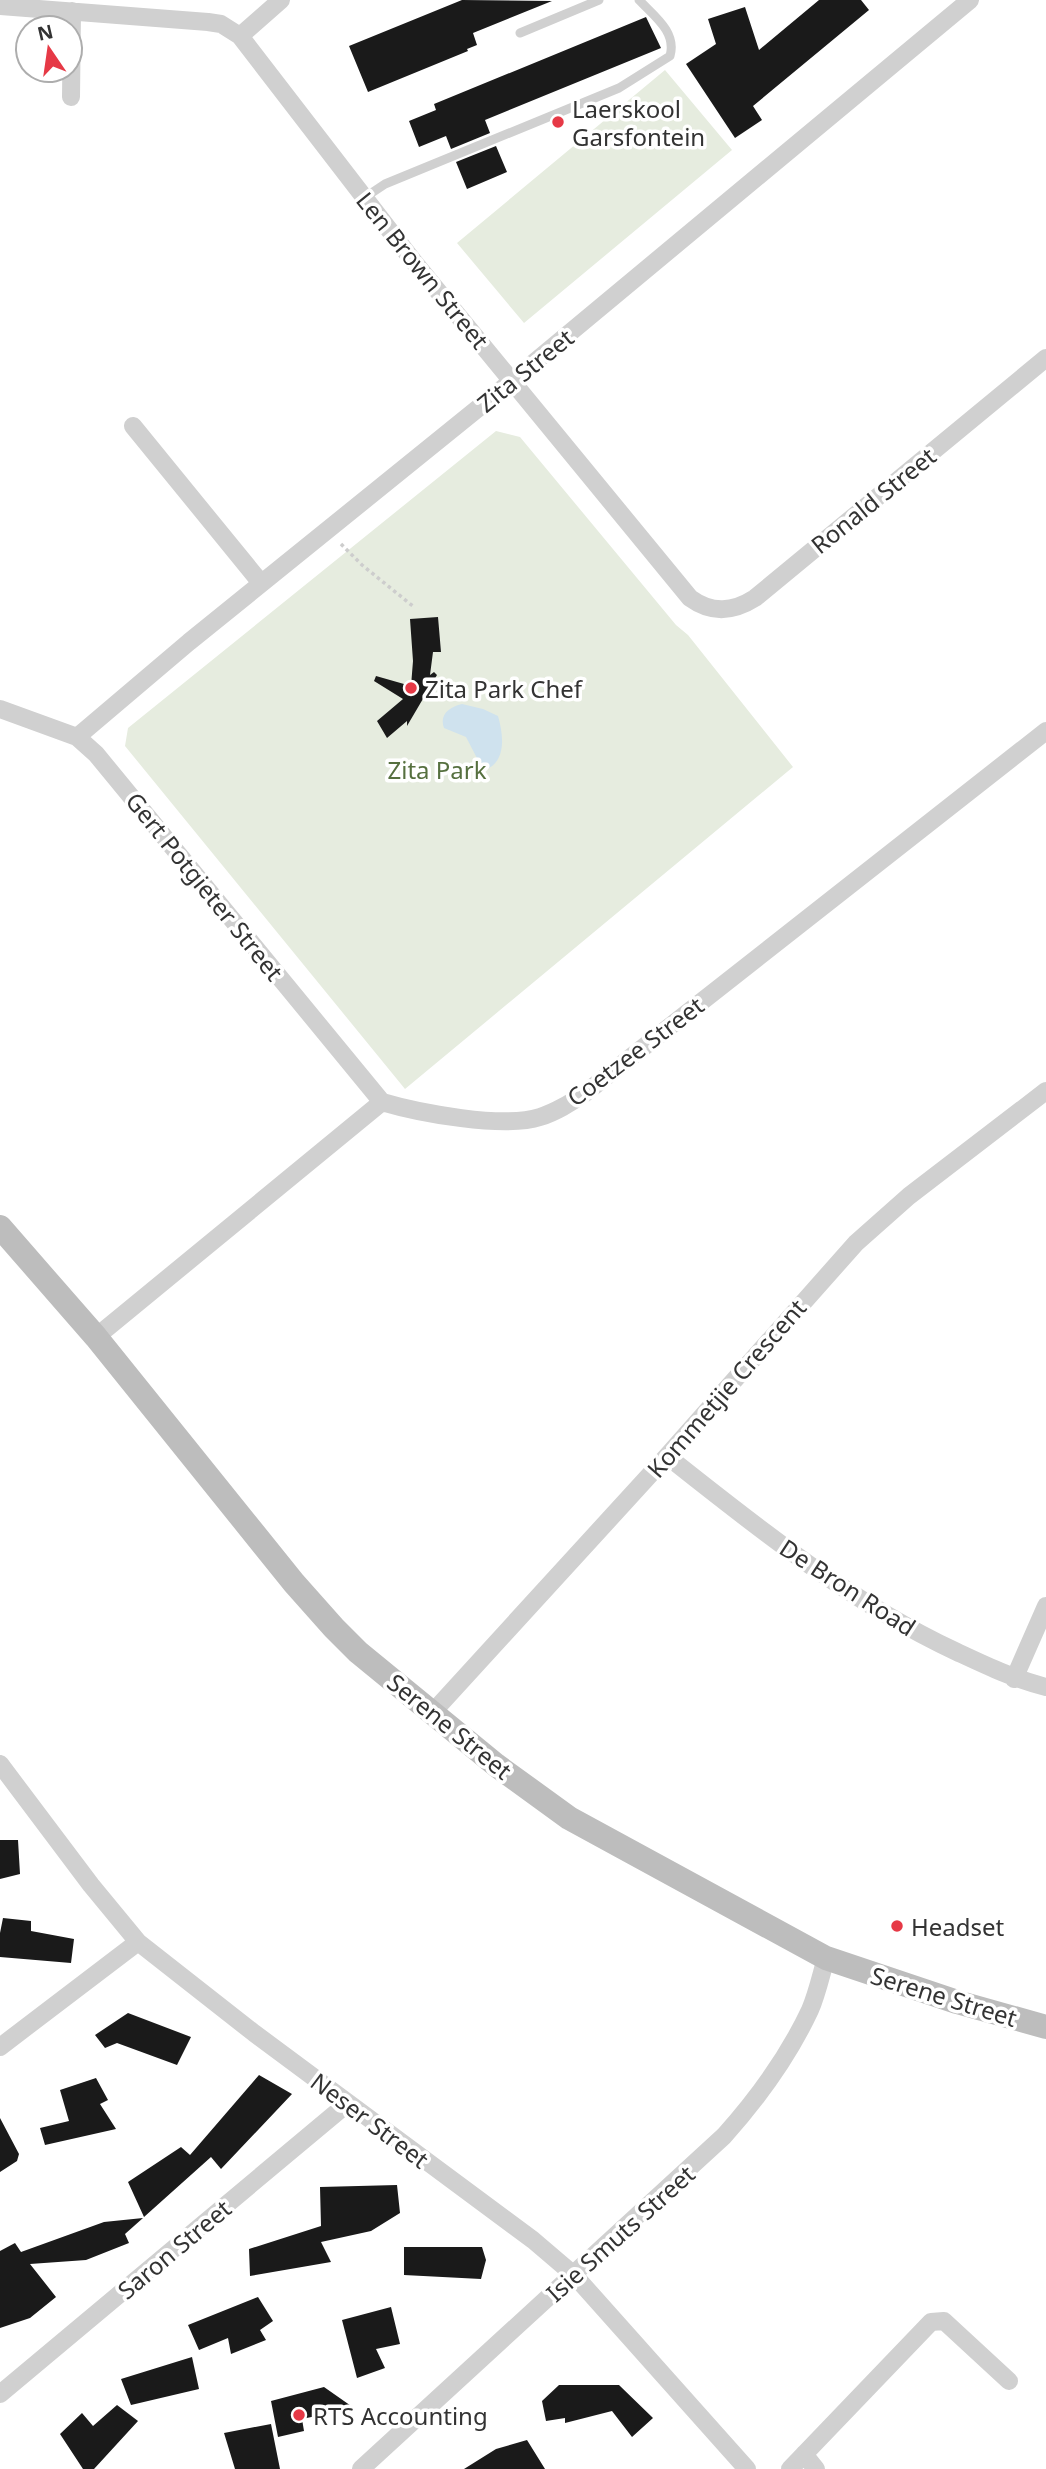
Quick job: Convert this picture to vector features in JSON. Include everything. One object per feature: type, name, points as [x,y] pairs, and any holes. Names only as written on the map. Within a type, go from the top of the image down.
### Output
[{"type":"street","points":[[0,6],[208,22],[221,24],[240,36],[281,0]]},
{"type":"street","name":"Zita Street","points":[[77,737],[261,583],[513,380],[970,0]]},
{"type":"street","points":[[71,97],[72,11]]},
{"type":"street","name":"Len Brown Street","points":[[240,36],[364,198],[690,598]]},
{"type":"street","name":"Ronald Street","points":[[690,598],[701,605],[720,610],[731,609],[755,598],[1046,358]]},
{"type":"street","points":[[133,426],[261,583]]},
{"type":"street","name":"Gert Potgieter Street","points":[[0,709],[77,737],[114,774],[382,1102]]},
{"type":"street","name":"Coetzee Street","points":[[382,1102],[430,1114],[521,1120],[539,1117],[564,1106],[584,1094],[1046,731]]},
{"type":"street","name":"Kommetjie Crescent","points":[[433,1712],[667,1456],[856,1243],[909,1196],[1046,1091]]},
{"type":"street","points":[[96,1337],[382,1102]]},
{"type":"street","name":"Serene Street","points":[[0,1227],[96,1337],[334,1629],[358,1652],[496,1765],[569,1818],[826,1958],[1046,2027]]},
{"type":"street","name":"De Bron Road","points":[[667,1456],[774,1540],[857,1599],[930,1639],[1014,1679],[1046,1687]]},
{"type":"street","points":[[1014,1679],[1046,1606]]},
{"type":"street","name":"Neser Street","points":[[0,1765],[138,1942],[533,2240],[574,2275],[747,2469]]},
{"type":"street","points":[[0,2047],[138,1942]]},
{"type":"street","name":"Isie Smuts Street","points":[[361,2469],[695,2165],[751,2105],[775,2072],[811,2008],[826,1958]]},
{"type":"street","name":"Saron Street","points":[[0,2394],[348,2103]]},
{"type":"street","points":[[790,2469],[931,2322],[944,2321],[1009,2381]]},
{"type":"street","points":[[804,2454],[816,2469]]},
{"type":"lane","points":[[520,33],[599,0]]},
{"type":"lane","points":[[364,198],[386,184],[619,88],[670,56],[673,46],[670,34],[639,0]]},
{"type":"path","points":[[347,551],[414,607]]},
{"type":"green space","points":[[665,70],[732,150],[524,323],[457,243]]},
{"type":"green space","name":"Zita Park","points":[[496,431],[520,437],[676,625],[688,635],[793,767],[405,1089],[125,746],[128,728]]},
{"type":"water","points":[[462,704],[498,716],[502,738],[501,753],[487,769],[479,762],[466,737],[444,728],[443,719],[446,712]]},
{"type":"building","points":[[462,0],[552,1],[473,33],[477,45],[467,49],[468,51],[368,92],[349,46]]},
{"type":"building","points":[[819,0],[861,0],[869,10],[753,106],[762,120],[735,138],[686,64],[716,44],[708,19],[745,7],[759,50]]},
{"type":"building","points":[[646,17],[661,48],[485,120],[490,133],[451,149],[446,136],[419,147],[409,121],[436,110],[434,104]]},
{"type":"building","points":[[496,146],[507,172],[467,189],[456,162]]},
{"type":"building","points":[[438,617],[441,652],[433,652],[430,675],[434,672],[437,675],[407,726],[407,721],[387,738],[377,721],[403,699],[374,681],[376,676],[411,686],[413,661],[410,619]]},
{"type":"building","points":[[0,1840],[18,1840],[20,1874],[0,1879]]},
{"type":"building","points":[[3,1918],[31,1921],[31,1931],[74,1939],[71,1963],[0,1957]]},
{"type":"building","points":[[128,2013],[191,2037],[177,2065],[117,2043],[105,2048],[95,2035]]},
{"type":"building","points":[[259,2075],[292,2094],[221,2169],[211,2157],[144,2217],[128,2182],[181,2147],[190,2155]]},
{"type":"building","points":[[96,2078],[108,2100],[100,2104],[116,2129],[45,2145],[40,2128],[69,2121],[60,2090]]},
{"type":"building","points":[[0,2118],[19,2154],[17,2161],[0,2172]]},
{"type":"building","points":[[397,2185],[400,2213],[371,2231],[321,2242],[331,2262],[250,2276],[249,2249],[321,2226],[320,2187]]},
{"type":"building","points":[[143,2218],[125,2234],[129,2243],[86,2260],[30,2264],[56,2297],[30,2318],[0,2328],[0,2251],[15,2243],[21,2252],[104,2222]]},
{"type":"building","points":[[404,2247],[482,2247],[486,2260],[481,2279],[404,2275]]},
{"type":"building","points":[[258,2297],[273,2321],[260,2330],[266,2340],[231,2354],[228,2338],[199,2350],[188,2325]]},
{"type":"building","points":[[391,2307],[400,2344],[376,2349],[385,2368],[357,2378],[342,2320]]},
{"type":"building","points":[[192,2357],[199,2389],[131,2405],[121,2379]]},
{"type":"building","points":[[559,2385],[619,2385],[653,2418],[632,2437],[612,2411],[565,2423],[565,2418],[546,2421],[542,2401]]},
{"type":"building","name":"RTS Accounting","points":[[324,2387],[354,2408],[302,2419],[304,2431],[278,2437],[271,2401]]},
{"type":"building","points":[[117,2405],[138,2421],[94,2469],[83,2469],[60,2434],[82,2413],[93,2426]]},
{"type":"building","points":[[271,2424],[280,2469],[235,2469],[224,2433]]},
{"type":"building","points":[[527,2440],[545,2469],[464,2469],[496,2449]]},
{"type":"place","name":"Laerskool Garsfontein","points":[[558,122]]},
{"type":"place","name":"Zita Park Chef","points":[[411,688]]},
{"type":"place","name":"Headset","points":[[897,1926]]},
{"type":"place","name":"RTS Accounting","points":[[299,2415]]}]
